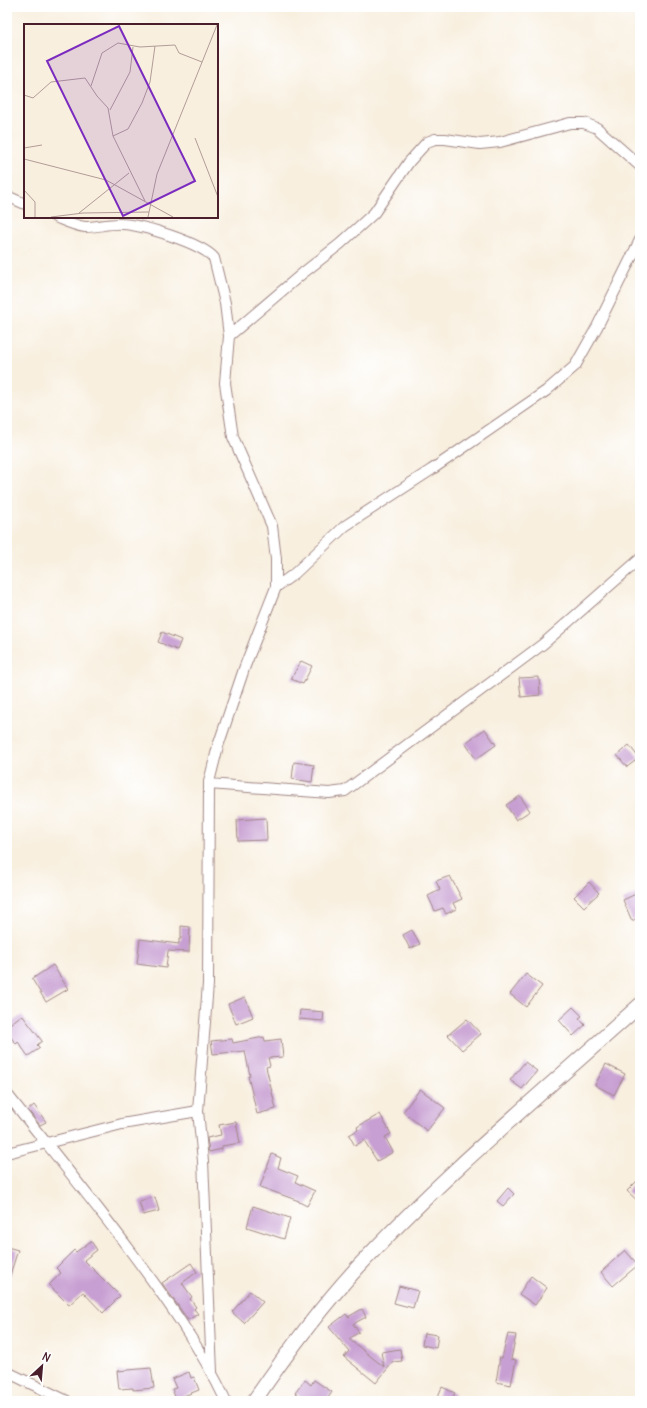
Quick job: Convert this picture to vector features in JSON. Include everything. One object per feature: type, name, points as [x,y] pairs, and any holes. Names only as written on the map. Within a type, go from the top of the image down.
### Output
[{"type":"street","points":[[229,336],[303,272],[340,244],[374,213],[409,162],[427,142],[445,138],[480,144],[500,142],[570,123],[584,123],[597,128],[640,166]]},
{"type":"street","points":[[7,196],[24,204]]},
{"type":"street","points":[[58,218],[83,226],[122,224],[143,227],[165,233],[209,253],[214,258],[225,303],[229,336],[225,383],[233,436],[272,526],[276,559],[276,587],[240,680],[212,765],[209,784],[208,984],[198,1111],[203,1161],[212,1372]]},
{"type":"street","points":[[276,587],[294,574],[345,526],[431,470],[546,391],[575,366],[597,327],[640,240]]},
{"type":"street","points":[[209,784],[329,793],[346,791],[543,644],[640,559]]},
{"type":"street","points":[[254,1401],[283,1358],[320,1311],[357,1268],[400,1223],[467,1159],[640,1005]]},
{"type":"street","points":[[7,1094],[106,1219],[161,1292],[212,1372],[226,1401]]},
{"type":"street","points":[[7,1153],[115,1126],[198,1111]]},
{"type":"street","points":[[7,1372],[67,1401]]},
{"type":"building","points":[[162,632],[181,640],[177,650],[158,642]]},
{"type":"building","points":[[301,661],[312,666],[303,684],[291,679]]},
{"type":"building","points":[[539,677],[540,695],[521,697],[519,678]]},
{"type":"building","points":[[485,729],[496,745],[476,759],[465,743]]},
{"type":"building","points":[[629,745],[639,758],[627,767],[617,755]]},
{"type":"building","points":[[294,762],[314,765],[312,782],[292,779]]},
{"type":"building","points":[[520,796],[530,811],[516,820],[506,805]]},
{"type":"building","points":[[266,818],[267,840],[238,841],[237,820]]},
{"type":"building","points":[[450,876],[462,899],[453,903],[456,909],[446,914],[443,908],[435,911],[428,896],[440,890],[436,881]]},
{"type":"building","points":[[589,882],[599,893],[584,907],[574,897]]},
{"type":"building","points":[[640,892],[640,917],[632,921],[623,900]]},
{"type":"building","points":[[181,926],[190,927],[189,952],[168,951],[166,968],[137,964],[140,939],[179,944],[179,939],[181,939]]},
{"type":"building","points":[[412,930],[420,944],[410,949],[403,935]]},
{"type":"building","points":[[53,965],[68,989],[46,1002],[32,979]]},
{"type":"building","points":[[526,974],[542,986],[526,1007],[510,994]]},
{"type":"building","points":[[245,997],[253,1017],[236,1024],[228,1004]]},
{"type":"building","points":[[573,1007],[582,1016],[579,1018],[585,1025],[573,1036],[559,1020]]},
{"type":"building","points":[[300,1010],[324,1012],[323,1021],[299,1019]]},
{"type":"building","points":[[22,1015],[42,1041],[37,1045],[40,1048],[28,1056],[18,1042],[16,1044],[7,1032],[7,1026]]},
{"type":"building","points":[[467,1019],[481,1034],[462,1050],[448,1035]]},
{"type":"building","points":[[264,1037],[265,1041],[281,1039],[283,1057],[268,1058],[270,1066],[266,1067],[276,1109],[257,1114],[248,1076],[250,1076],[245,1051],[213,1054],[211,1041],[232,1039],[233,1043]]},
{"type":"building","points":[[525,1062],[537,1071],[522,1089],[510,1080]]},
{"type":"building","points":[[606,1064],[625,1074],[614,1095],[595,1085]]},
{"type":"building","points":[[420,1089],[445,1108],[427,1131],[403,1112]]},
{"type":"building","points":[[34,1105],[46,1122],[40,1125],[28,1110]]},
{"type":"building","points":[[380,1114],[391,1134],[385,1137],[393,1152],[377,1161],[364,1140],[355,1146],[349,1135],[358,1130],[357,1127]]},
{"type":"building","points":[[236,1122],[240,1143],[222,1146],[222,1149],[209,1152],[207,1138],[221,1135],[219,1125]]},
{"type":"building","points":[[272,1154],[281,1158],[278,1168],[298,1176],[295,1182],[315,1191],[307,1206],[299,1201],[260,1187]]},
{"type":"building","points":[[640,1178],[640,1203],[627,1191]]},
{"type":"building","points":[[508,1188],[514,1194],[503,1206],[497,1201]]},
{"type":"building","points":[[155,1197],[159,1211],[143,1215],[139,1201]]},
{"type":"building","points":[[253,1206],[290,1218],[284,1239],[247,1227]]},
{"type":"building","points":[[91,1241],[97,1250],[84,1260],[120,1296],[103,1313],[83,1292],[69,1305],[49,1285],[61,1273],[56,1268],[74,1250],[76,1252]]},
{"type":"building","points":[[7,1247],[18,1250],[9,1278],[7,1278]]},
{"type":"building","points":[[625,1250],[638,1265],[613,1286],[601,1272]]},
{"type":"building","points":[[191,1263],[197,1272],[182,1283],[192,1297],[190,1299],[196,1307],[194,1309],[198,1314],[188,1320],[162,1283]]},
{"type":"building","points":[[531,1276],[547,1288],[535,1305],[519,1294]]},
{"type":"building","points":[[399,1286],[418,1291],[413,1308],[394,1303]]},
{"type":"building","points":[[250,1291],[263,1302],[244,1323],[232,1312]]},
{"type":"building","points":[[362,1309],[366,1317],[353,1324],[359,1332],[349,1339],[384,1367],[381,1352],[400,1349],[402,1361],[393,1362],[376,1383],[344,1357],[349,1351],[329,1327],[346,1314],[348,1317]]},
{"type":"building","points":[[424,1333],[438,1335],[436,1348],[422,1345]]},
{"type":"building","points":[[508,1334],[516,1335],[511,1359],[516,1360],[511,1385],[496,1382],[500,1357],[502,1358]]},
{"type":"building","points":[[151,1368],[154,1388],[133,1390],[133,1388],[119,1389],[117,1371]]},
{"type":"building","points":[[189,1372],[191,1378],[194,1377],[199,1390],[176,1399],[172,1389],[176,1388],[172,1379]]},
{"type":"building","points":[[305,1380],[311,1385],[314,1380],[332,1392],[326,1401],[300,1401],[302,1398],[295,1393]]},
{"type":"building","points":[[442,1387],[455,1393],[451,1401],[436,1401]]}]
